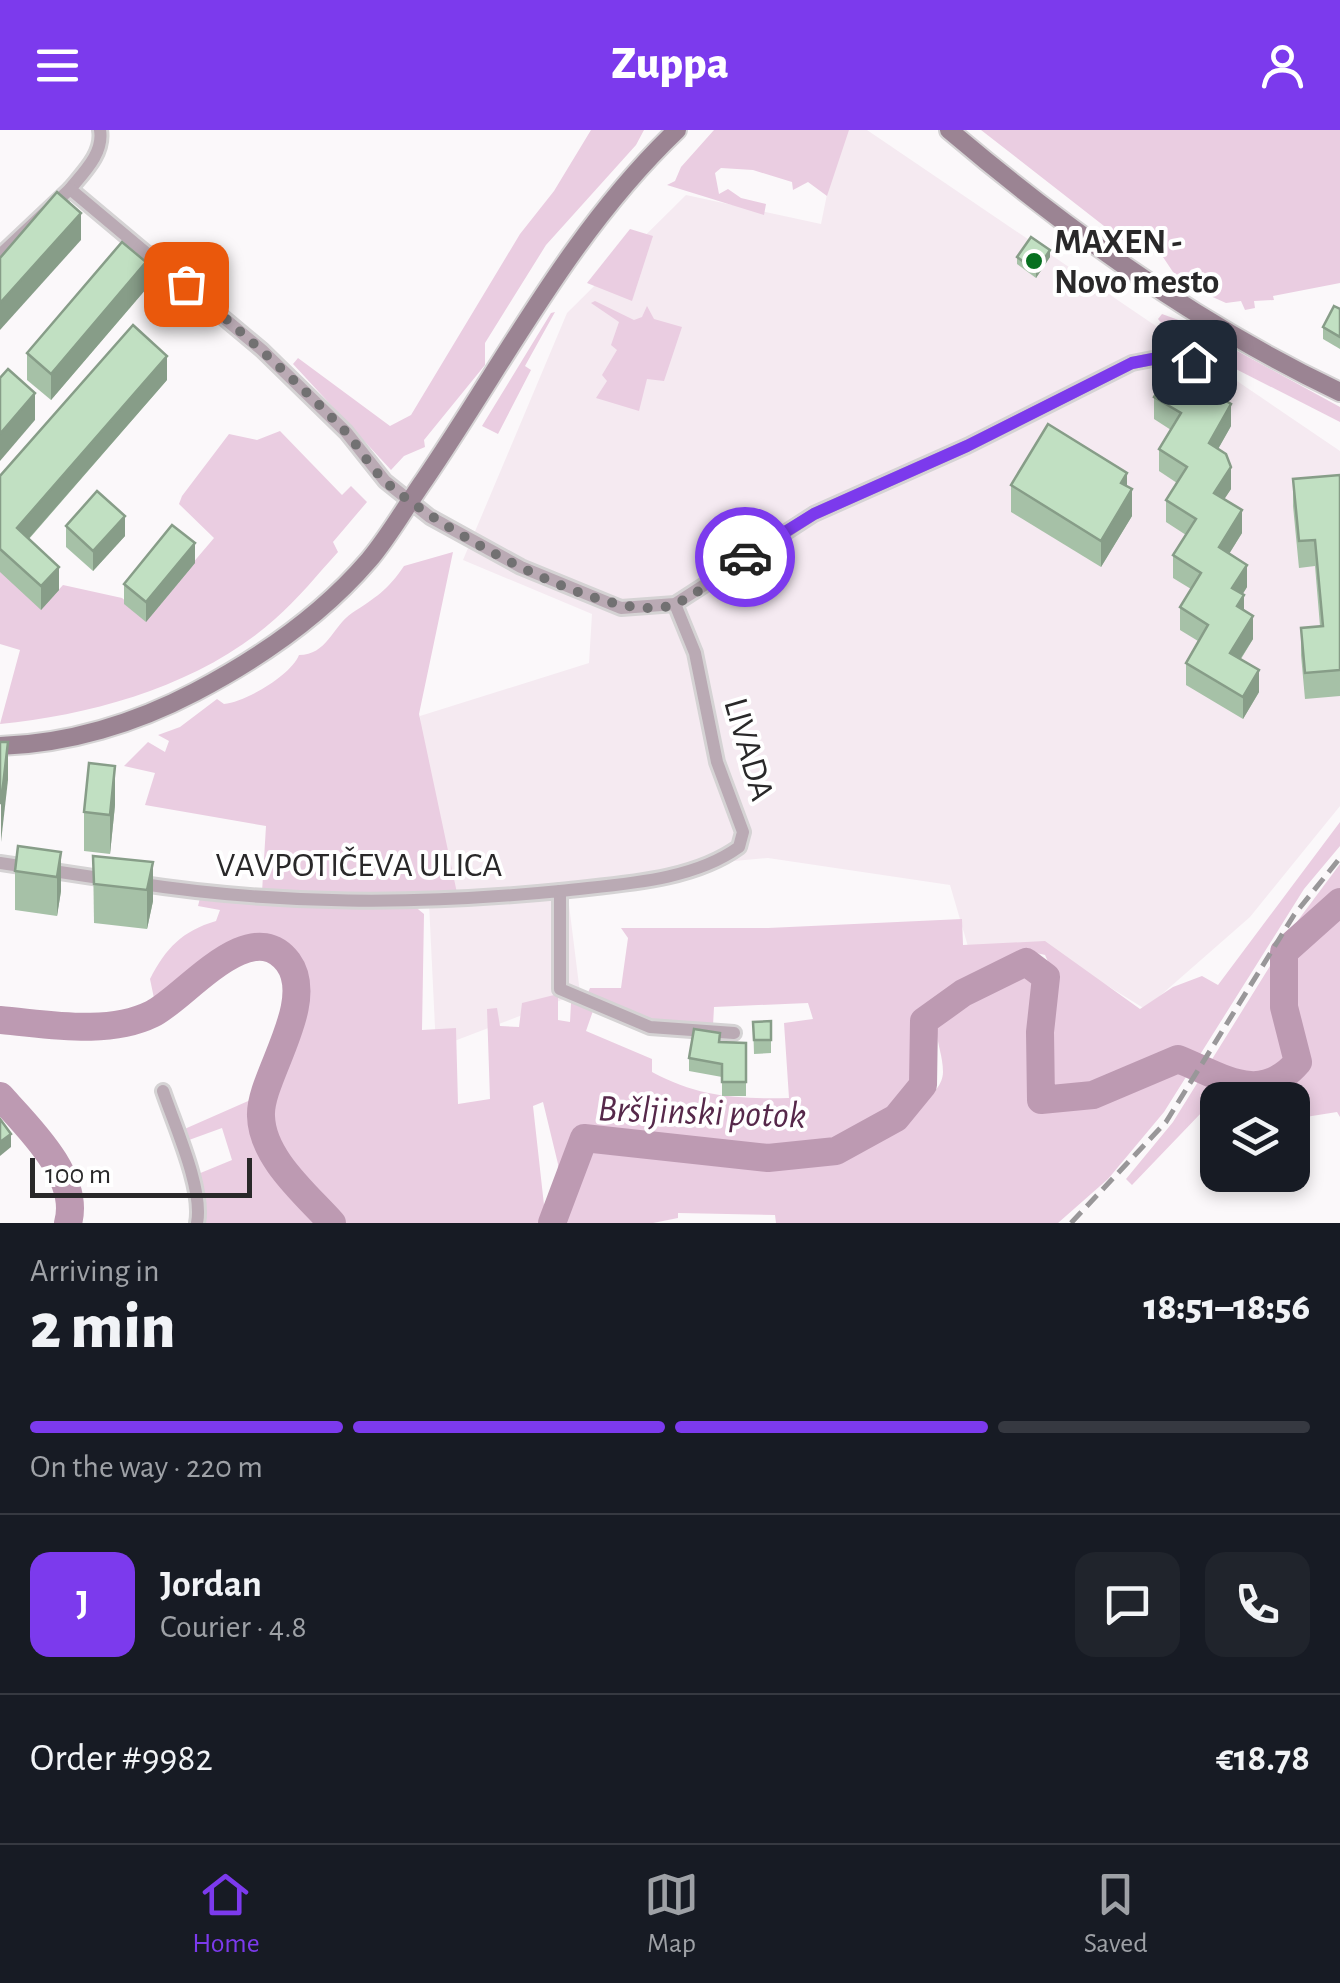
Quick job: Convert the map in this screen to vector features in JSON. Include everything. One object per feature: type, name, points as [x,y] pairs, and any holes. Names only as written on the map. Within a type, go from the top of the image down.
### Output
[{"type":"street","points":[[0,255],[70,190],[91,164],[102,141],[100,130]]},
{"type":"street","points":[[0,746],[82,735],[159,711],[238,669],[315,615],[369,560],[552,276],[618,191],[676,130]]},
{"type":"street","points":[[949,130],[1059,220],[1124,266],[1222,328],[1340,392]]},
{"type":"street","points":[[70,190],[262,350],[346,432],[384,481],[521,567],[621,608],[675,604],[814,514],[967,446],[1132,363],[1168,356],[1194,362]]},
{"type":"street","name":"LIVADA","points":[[560,891],[684,871],[723,858],[739,847],[743,832],[717,762],[694,653],[675,604]]},
{"type":"street","name":"VAVPOTIČEVA ULICA","points":[[0,863],[214,895],[306,900],[459,902],[560,891]]},
{"type":"street","points":[[560,891],[560,988],[650,1028],[734,1032]]},
{"type":"street","points":[[163,1091],[190,1175],[197,1223]]},
{"type":"shaded area","points":[[591,130],[644,130],[636,145],[546,245],[485,343],[485,365],[424,440],[425,447],[404,456],[391,470],[293,364],[298,358],[390,426],[411,415],[520,234],[554,191]]},
{"type":"shaded area","points":[[714,130],[849,130],[827,196],[808,182],[793,190],[792,182],[753,170],[721,168],[715,173],[719,194],[728,189],[741,198],[766,204],[764,215],[667,185],[675,181],[681,167]]},
{"type":"shaded area","points":[[840,130],[867,130],[1340,451],[1340,806],[1250,917],[1145,1009],[1053,952],[974,967],[950,885],[768,858],[734,861],[700,874],[568,897],[580,993],[436,1048],[420,716],[589,663],[592,614],[463,560],[567,313],[686,195],[821,224]]},
{"type":"shaded area","points":[[981,130],[1340,130],[1340,283],[1273,296],[1274,300],[1254,301],[1255,308],[1245,310],[1241,301],[1226,303],[1197,290],[1173,272],[1159,251],[1147,244],[1122,240]]},
{"type":"shaded area","points":[[630,229],[653,236],[632,301],[587,283]]},
{"type":"shaded area","points":[[595,301],[634,320],[642,317],[647,306],[654,319],[682,327],[664,381],[647,379],[639,411],[596,398],[607,381],[602,375],[617,350],[611,345],[619,322],[591,303]]},
{"type":"shaded area","points":[[555,312],[525,366],[531,370],[498,434],[482,426],[551,313]]},
{"type":"shaded area","points":[[1162,314],[1184,322],[1340,407],[1340,422],[1173,337],[1158,319]]},
{"type":"shaded area","points":[[280,431],[342,495],[351,486],[367,502],[333,542],[338,552],[300,595],[246,642],[181,678],[109,704],[0,724],[20,650],[0,644],[0,570],[43,607],[63,585],[122,598],[146,618],[214,538],[179,504],[182,496],[229,434],[257,440]]},
{"type":"shaded area","points":[[453,552],[419,714],[457,893],[262,892],[266,826],[145,805],[155,773],[124,766],[148,742],[165,752],[169,741],[158,735],[180,727],[217,699],[224,704],[233,702],[267,686],[287,671],[299,655],[323,645],[345,619],[381,593],[404,566]]},
{"type":"shaded area","points":[[1340,822],[1340,846],[1304,889],[1164,1112],[1108,1179],[1058,1223],[776,1223],[775,1215],[678,1213],[678,1218],[653,1223],[556,1223],[558,1164],[543,1102],[533,1106],[546,1223],[342,1223],[287,1162],[269,1123],[296,1022],[296,964],[258,945],[239,947],[205,964],[155,1003],[150,979],[176,942],[216,921],[220,910],[198,906],[200,898],[254,904],[413,905],[424,914],[422,1030],[456,1028],[458,1104],[490,1099],[487,1009],[497,1008],[500,1026],[519,1027],[522,1003],[558,994],[558,1020],[570,1022],[571,1003],[579,1001],[594,1008],[586,1031],[652,1059],[652,1072],[669,1080],[718,1095],[789,1098],[784,1023],[813,1019],[808,1003],[714,1007],[713,1026],[650,1021],[587,995],[590,988],[621,988],[628,938],[621,928],[768,928],[962,919],[963,945],[1045,941],[1140,1009],[1173,987],[1202,976],[1218,985]],"holes":[[[1033,952],[1045,955],[1055,977],[1044,1040],[1035,1038],[1039,981],[1030,970],[948,1007],[937,1031],[943,1072],[940,1083],[934,1093],[899,1122],[861,1145],[821,1161],[754,1169],[755,1160],[849,1133],[889,1111],[927,1074],[921,1033],[929,1010],[954,989],[987,971]]]},
{"type":"shaded area","points":[[1340,864],[1340,892],[1296,923]]},
{"type":"shaded area","points":[[1340,907],[1340,1117],[1337,1112],[1310,1116],[1310,1082],[1284,1082],[1301,1074],[1303,1066],[1289,985],[1296,956],[1314,931]]},
{"type":"shaded area","points":[[1270,966],[1286,1054],[1277,1069],[1247,1080],[1200,1082],[1200,1114],[1132,1185],[1126,1179],[1173,1122]]},
{"type":"shaded area","points":[[255,1098],[264,1150],[321,1223],[201,1223],[180,1131]],"holes":[[[222,1128],[232,1160],[198,1174],[189,1140]]]},
{"type":"building","points":[[57,192],[81,213],[0,303],[0,258]]},
{"type":"building","name":"MAXEN - Novo mesto","points":[[1031,237],[1050,250],[1036,271],[1017,257]]},
{"type":"building","points":[[122,242],[146,262],[51,374],[27,353]]},
{"type":"building","points":[[1334,306],[1340,309],[1340,337],[1323,327]]},
{"type":"building","points":[[133,325],[167,356],[17,528],[59,567],[41,586],[0,549],[0,476]]},
{"type":"building","points":[[1171,368],[1231,404],[1209,443],[1226,454],[1231,467],[1214,493],[1242,510],[1219,547],[1247,565],[1232,588],[1244,595],[1237,606],[1253,616],[1230,653],[1259,670],[1243,697],[1186,663],[1208,625],[1180,607],[1201,573],[1173,555],[1196,519],[1166,500],[1187,467],[1159,449],[1181,413],[1154,397]]},
{"type":"building","points":[[8,369],[35,393],[0,434],[0,378]]},
{"type":"building","points":[[1048,424],[1127,473],[1121,483],[1132,489],[1101,541],[1011,485]]},
{"type":"building","points":[[1340,475],[1340,670],[1305,673],[1301,628],[1323,626],[1315,540],[1299,541],[1293,479]]},
{"type":"building","points":[[97,491],[125,516],[93,551],[66,526]]},
{"type":"building","points":[[172,525],[195,543],[146,602],[124,584]]},
{"type":"building","points":[[0,742],[8,742],[1,803],[0,803]]},
{"type":"building","points":[[89,763],[115,766],[110,815],[84,812]]},
{"type":"building","points":[[18,846],[61,852],[57,877],[15,871]]},
{"type":"building","points":[[93,856],[153,862],[147,890],[94,884]]},
{"type":"building","points":[[771,1021],[771,1040],[754,1040],[753,1022]]},
{"type":"building","points":[[694,1029],[720,1033],[719,1042],[746,1043],[746,1082],[722,1082],[722,1064],[689,1058]]},
{"type":"building","points":[[0,1119],[11,1134],[0,1142]]},
{"type":"waterway","name":"Bršljinski potok","points":[[552,1223],[584,1138],[768,1158],[836,1151],[896,1118],[923,1085],[924,1021],[963,993],[1026,962],[1046,977],[1040,1032],[1041,1100],[1093,1095],[1178,1059],[1241,1084],[1270,1083],[1298,1062],[1284,1007],[1284,952],[1340,902]]},
{"type":"waterway","name":"Bršljinski potok","points":[[0,1020],[77,1027],[135,1021],[152,1014],[237,953],[255,947],[273,949],[288,962],[295,979],[296,998],[263,1100],[263,1131],[277,1161],[332,1223]]},
{"type":"waterway","name":"Bršljinski potok","points":[[0,1096],[60,1171],[70,1206],[68,1223]]},
{"type":"railway","points":[[1071,1223],[1166,1122],[1294,915],[1340,858]]},
{"type":"way so far","points":[[186,284],[262,350],[346,432],[384,481],[430,516],[521,567],[621,608],[649,608],[675,604],[745,557]]},
{"type":"place","name":"MAXEN - Novo mesto","points":[[1034,261]]},
{"type":"route","points":[[745,557],[814,514],[967,446],[1132,363],[1168,356],[1194,362]]}]
